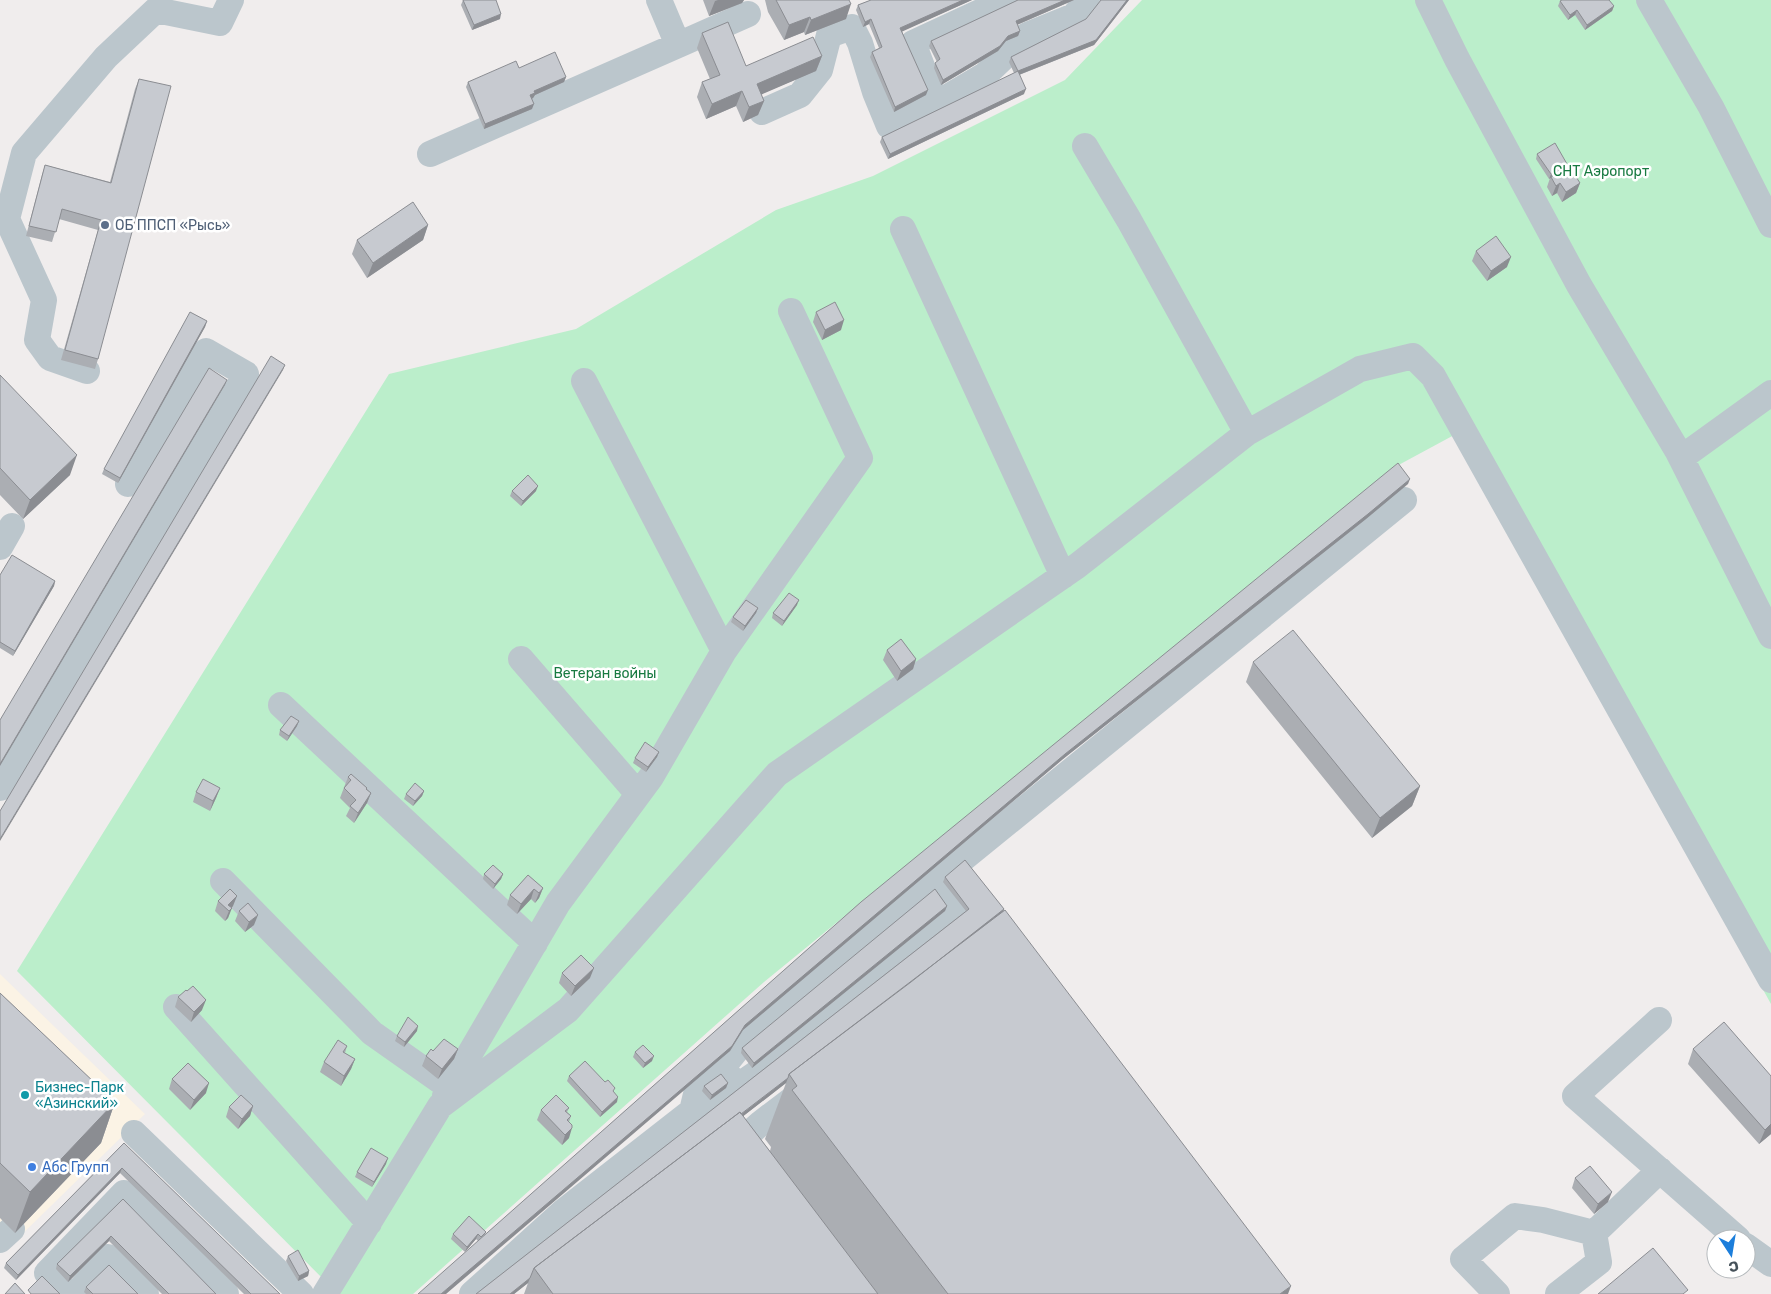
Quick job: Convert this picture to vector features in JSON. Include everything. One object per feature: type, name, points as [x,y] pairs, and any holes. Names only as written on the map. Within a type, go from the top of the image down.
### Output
[{"type":"lane","points":[[87,371],[50,358],[36,340],[44,300],[7,219],[24,153],[106,57],[156,10],[220,23],[231,0]]},
{"type":"lane","points":[[658,0],[678,45]]},
{"type":"lane","points":[[845,0],[852,28],[860,43],[875,92],[889,126],[936,103],[984,75],[1027,35],[1074,16],[1087,0]]},
{"type":"lane","points":[[936,103],[913,43],[1006,0]]},
{"type":"lane","points":[[1428,0],[1457,59],[1579,285],[1681,458],[1771,636]]},
{"type":"lane","points":[[1649,0],[1711,107],[1771,225]]},
{"type":"lane","points":[[430,154],[748,14]]},
{"type":"lane","points":[[762,112],[800,95],[820,70],[829,35],[852,28]]},
{"type":"lane","points":[[1085,146],[1129,220],[1247,433]]},
{"type":"lane","points":[[903,229],[1063,576]]},
{"type":"lane","points":[[325,1294],[445,1097],[558,903],[651,777],[724,651],[860,458],[791,311]]},
{"type":"lane","points":[[0,788],[246,374],[206,351],[128,484]]},
{"type":"lane","points":[[445,1097],[568,1010],[777,774],[1063,576],[1247,433],[1360,369],[1413,356],[1433,376],[1771,980]]},
{"type":"lane","points":[[584,381],[724,651]]},
{"type":"lane","points":[[1681,458],[1771,393]]},
{"type":"lane","points":[[472,1294],[564,1210],[692,1110],[710,1106],[730,1077],[748,1036],[1404,500]]},
{"type":"lane","points":[[521,659],[638,794]]},
{"type":"lane","points":[[281,705],[535,943]]},
{"type":"lane","points":[[223,881],[372,1033],[445,1097]]},
{"type":"lane","points":[[730,1077],[754,1075],[954,913],[932,884]]},
{"type":"lane","points":[[176,1007],[369,1223]]},
{"type":"lane","points":[[1659,1020],[1574,1096],[1727,1229]]},
{"type":"lane","points":[[711,1167],[738,1155],[761,1123],[824,1075]]},
{"type":"lane","points":[[134,1133],[301,1294]]},
{"type":"lane","points":[[1594,1233],[1660,1170]]},
{"type":"lane","points":[[68,1294],[47,1273],[124,1193],[226,1294]]},
{"type":"lane","points":[[1497,1294],[1463,1259],[1515,1216],[1543,1220],[1594,1233]]},
{"type":"lane","points":[[1558,1294],[1599,1262],[1594,1233]]},
{"type":"lane","points":[[1756,1253],[1771,1264]]},
{"type":"lane","points":[[76,1294],[108,1257],[146,1294]]},
{"type":"shaded area","points":[[0,974],[145,1114],[7,1249],[0,1243]]},
{"type":"green space","name":"Ветеран войны","points":[[1142,0],[1771,0],[1771,1004],[1456,434],[1393,468],[764,982],[413,1294],[338,1294],[17,971],[389,374],[576,329],[776,210],[873,176],[1065,80]]},
{"type":"building","points":[[463,0],[496,0],[501,14],[474,25]]},
{"type":"building","points":[[776,0],[849,0],[851,4],[811,20],[810,17],[789,25]]},
{"type":"building","points":[[871,0],[963,0],[900,28],[928,90],[895,107],[872,52],[882,47],[871,19],[865,22],[858,5]]},
{"type":"building","points":[[1018,0],[1065,0],[1016,21],[1020,31],[1008,36],[1000,46],[943,80],[935,63],[940,59],[931,41]]},
{"type":"building","points":[[1101,0],[1127,0],[1096,40],[1018,71],[1011,57],[1086,19]]},
{"type":"building","points":[[1609,0],[1614,6],[1587,25],[1577,10],[1570,15],[1560,1]]},
{"type":"building","points":[[728,22],[746,66],[813,37],[822,56],[757,84],[764,101],[749,107],[742,91],[712,104],[702,82],[720,75],[702,33]]},
{"type":"building","points":[[555,52],[566,77],[534,91],[535,93],[530,95],[534,104],[485,124],[468,82],[516,61],[519,68]]},
{"type":"building","points":[[1018,71],[1026,89],[890,154],[882,137]]},
{"type":"building","name":"ОБ ППСП «Рысь»","points":[[139,79],[171,86],[98,359],[65,350],[101,220],[62,209],[56,232],[29,226],[45,165],[111,183]]},
{"type":"building","points":[[1555,143],[1567,164],[1551,174],[1537,154]]},
{"type":"building","points":[[1569,166],[1580,183],[1566,192],[1560,183],[1556,186],[1551,177]]},
{"type":"building","points":[[413,202],[428,225],[373,263],[357,240]]},
{"type":"building","points":[[1496,236],[1511,257],[1491,271],[1476,251]]},
{"type":"building","points":[[835,302],[844,320],[825,330],[816,312]]},
{"type":"building","points":[[190,312],[207,321],[120,478],[104,469]]},
{"type":"building","points":[[271,356],[285,365],[0,839],[0,811]]},
{"type":"building","points":[[209,368],[227,380],[0,764],[0,720]]},
{"type":"building","points":[[0,375],[77,455],[30,500],[0,468]]},
{"type":"building","points":[[1398,463],[1410,479],[1065,754],[745,1025],[732,1046],[441,1294],[418,1294],[861,902]]},
{"type":"building","points":[[528,475],[538,486],[523,501],[512,491]]},
{"type":"building","points":[[12,555],[55,581],[15,651],[0,642],[0,575]]},
{"type":"building","points":[[789,593],[799,600],[784,621],[773,613]]},
{"type":"building","points":[[746,600],[758,608],[745,626],[733,617]]},
{"type":"building","points":[[1293,630],[1420,786],[1380,818],[1253,662]]},
{"type":"building","points":[[901,639],[916,659],[901,671],[887,650]]},
{"type":"building","points":[[291,716],[299,721],[289,736],[280,730]]},
{"type":"building","points":[[645,742],[659,752],[648,767],[635,758]]},
{"type":"building","points":[[351,774],[371,793],[358,813],[350,806],[356,800],[344,788],[351,780],[348,777]]},
{"type":"building","points":[[203,779],[220,788],[213,801],[196,792]]},
{"type":"building","points":[[415,783],[424,791],[415,801],[406,794]]},
{"type":"building","points":[[965,860],[1004,909],[789,1074],[788,1078],[741,1114],[740,1112],[534,1268],[530,1278],[510,1294],[476,1294],[969,909],[945,877]]},
{"type":"building","points":[[493,865],[503,874],[495,884],[484,874]]},
{"type":"building","points":[[528,875],[543,888],[539,893],[534,889],[521,904],[510,895]]},
{"type":"building","points":[[230,889],[237,896],[228,905],[232,908],[229,911],[218,901]]},
{"type":"building","points":[[935,889],[947,906],[754,1063],[742,1048]]},
{"type":"building","points":[[248,903],[258,915],[249,922],[239,911]]},
{"type":"building","points":[[1005,910],[1291,1286],[1280,1294],[948,1294],[792,1090],[797,1086],[789,1074]]},
{"type":"building","points":[[581,955],[594,968],[575,986],[562,973]]},
{"type":"building","points":[[193,986],[206,1000],[194,1012],[178,997]]},
{"type":"building","points":[[0,993],[115,1102],[30,1192],[0,1163]]},
{"type":"building","points":[[408,1017],[418,1026],[405,1042],[397,1036]]},
{"type":"building","points":[[1724,1022],[1771,1076],[1771,1124],[1765,1130],[1693,1049]]},
{"type":"building","points":[[444,1039],[458,1049],[442,1069],[426,1056],[431,1049],[433,1051]]},
{"type":"building","points":[[338,1040],[347,1046],[343,1052],[355,1059],[344,1076],[324,1062]]},
{"type":"building","points":[[643,1045],[654,1056],[645,1063],[635,1052]]},
{"type":"building","points":[[585,1061],[605,1082],[608,1080],[615,1088],[613,1091],[618,1097],[602,1112],[569,1076]]},
{"type":"building","points":[[188,1063],[209,1083],[194,1100],[172,1079]]},
{"type":"building","points":[[721,1074],[728,1083],[712,1095],[704,1086]]},
{"type":"building","points":[[241,1095],[253,1106],[242,1119],[229,1107]]},
{"type":"building","points":[[556,1095],[569,1108],[565,1111],[571,1116],[567,1120],[572,1125],[572,1128],[565,1135],[541,1110]]},
{"type":"building","points":[[740,1112],[878,1294],[553,1294],[534,1268]]},
{"type":"building","points":[[124,1143],[280,1294],[251,1294],[122,1168],[18,1275],[6,1263]]},
{"type":"building","points":[[371,1148],[388,1158],[374,1182],[357,1172]]},
{"type":"building","points":[[1590,1166],[1612,1192],[1598,1204],[1575,1178]]},
{"type":"building","points":[[123,1199],[216,1294],[169,1294],[111,1236],[70,1276],[57,1264]]},
{"type":"building","points":[[469,1216],[486,1232],[481,1237],[478,1234],[467,1247],[453,1234]]},
{"type":"building","points":[[1653,1248],[1688,1290],[1683,1294],[1598,1294]]},
{"type":"building","points":[[298,1250],[309,1271],[299,1276],[288,1256]]},
{"type":"building","points":[[109,1265],[138,1294],[93,1294],[86,1287]]},
{"type":"building","points":[[42,1276],[60,1294],[31,1294],[28,1290]]},
{"type":"building","points":[[15,1283],[25,1294],[5,1294]]},
{"type":"place","name":"ОБ ППСП «Рысь»","points":[[105,225]]},
{"type":"place","name":"Бизнес-Парк «Азинский»","points":[[25,1095]]},
{"type":"place","name":"Абс Групп","points":[[32,1167]]},
{"type":"park label","name":"СНТ Аэропорт","points":[[1601,171]]}]
